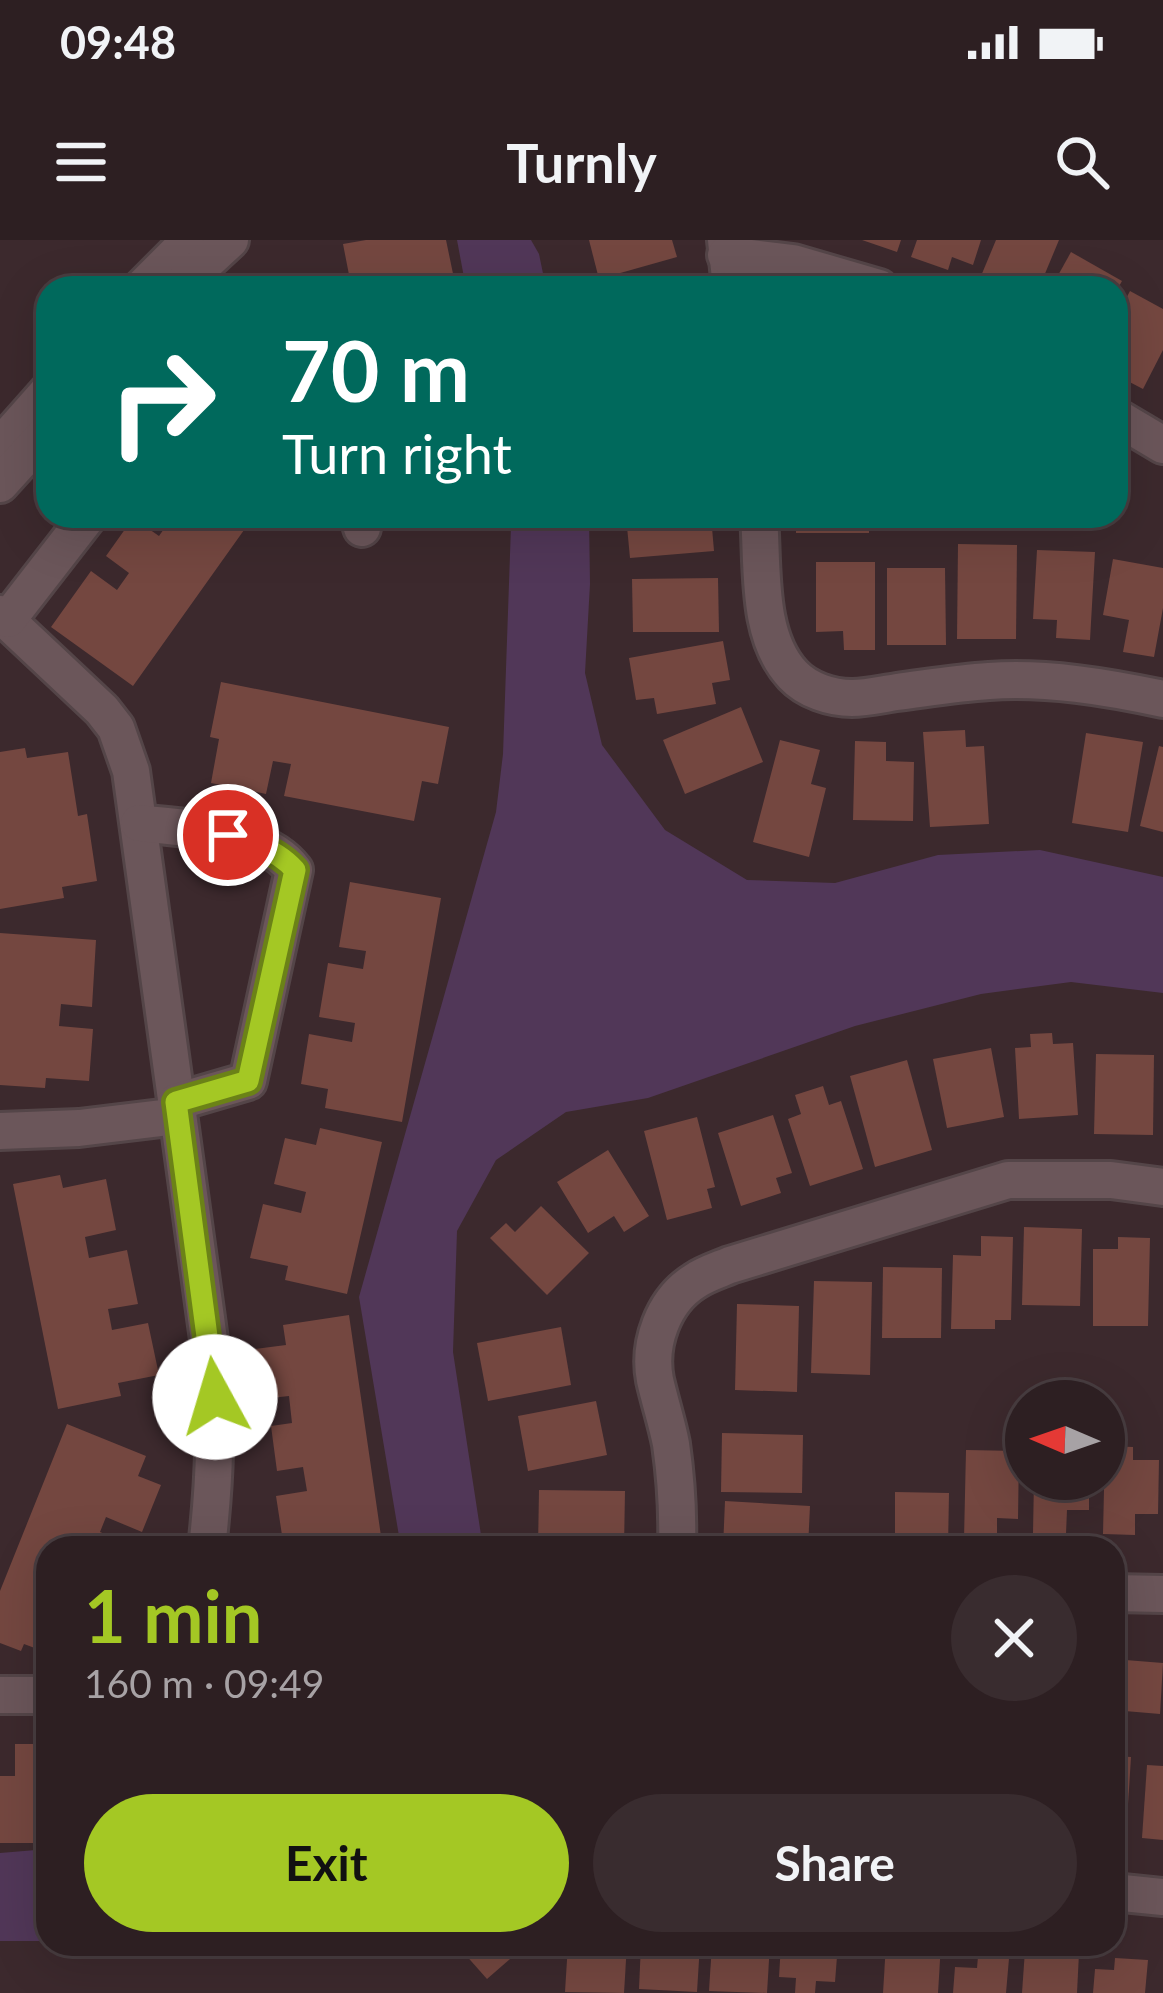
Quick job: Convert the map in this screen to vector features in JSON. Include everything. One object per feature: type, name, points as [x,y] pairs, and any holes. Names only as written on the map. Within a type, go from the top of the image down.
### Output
[{"type":"street","points":[[154,276],[190,240]]},
{"type":"street","points":[[191,276],[230,240]]},
{"type":"street","points":[[728,261],[793,263],[838,276]]},
{"type":"street","points":[[0,446],[36,406]]},
{"type":"street","points":[[1128,424],[1163,445]]},
{"type":"street","points":[[0,484],[36,444]]},
{"type":"street","points":[[78,528],[4,616],[102,710],[126,749],[131,771],[215,1397],[215,1474],[208,1536]]},
{"type":"street","points":[[760,528],[771,639],[791,674],[826,695],[853,698],[993,680],[1089,686],[1163,700]]},
{"type":"street","points":[[0,1131],[79,1128],[177,1109],[248,1081],[295,870],[253,841],[139,823]]},
{"type":"street","points":[[677,1536],[671,1446],[653,1357],[666,1313],[696,1280],[730,1265],[1008,1180],[1111,1180],[1163,1187]]},
{"type":"street","points":[[1125,1593],[1163,1594]]},
{"type":"street","points":[[0,1695],[36,1695]]},
{"type":"street","points":[[1125,1893],[1163,1897]]},
{"type":"shaded area","points":[[457,240],[531,240],[544,276],[464,276]]},
{"type":"shaded area","points":[[511,528],[589,528],[585,673],[602,745],[665,830],[747,880],[835,883],[938,855],[1040,850],[1163,877],[1163,993],[1071,982],[981,994],[855,1026],[648,1098],[566,1112],[496,1160],[457,1231],[453,1352],[481,1536],[399,1536],[359,1297],[496,812],[503,754]]},
{"type":"shaded area","points":[[36,1850],[36,1941],[0,1941],[0,1853]]},
{"type":"building","points":[[446,240],[454,276],[349,276],[343,244]]},
{"type":"building","points":[[589,240],[672,240],[677,257],[598,276]]},
{"type":"building","points":[[862,240],[901,240],[897,252]]},
{"type":"building","points":[[917,240],[981,240],[973,265],[952,257],[948,270],[911,257]]},
{"type":"building","points":[[996,240],[1059,240],[1044,276],[981,276]]},
{"type":"building","points":[[1071,252],[1113,276],[1058,276]]},
{"type":"building","points":[[1130,291],[1163,309],[1163,350],[1143,389],[1128,381]]},
{"type":"building","points":[[126,528],[147,528],[159,536],[165,528],[245,528],[133,686],[51,627],[91,571],[117,590],[129,573],[106,556]]},
{"type":"building","points":[[627,528],[712,528],[714,551],[630,558]]},
{"type":"building","points":[[796,528],[869,528],[869,533],[796,533]]},
{"type":"building","points":[[958,544],[1017,545],[1016,639],[957,639]]},
{"type":"building","points":[[1037,550],[1095,552],[1090,640],[1056,638],[1057,620],[1033,619]]},
{"type":"building","points":[[1113,559],[1163,568],[1163,608],[1154,657],[1123,652],[1129,620],[1103,615]]},
{"type":"building","points":[[816,562],[875,562],[875,650],[844,650],[843,631],[816,632]]},
{"type":"building","points":[[887,568],[945,568],[946,645],[887,645]]},
{"type":"building","points":[[718,578],[719,632],[633,632],[632,579]]},
{"type":"building","points":[[723,641],[730,680],[712,683],[716,704],[657,714],[654,698],[636,700],[629,658]]},
{"type":"building","points":[[221,682],[449,727],[438,784],[422,781],[414,821],[284,796],[291,764],[273,761],[266,794],[211,783],[219,739],[210,737]]},
{"type":"building","points":[[741,707],[763,762],[685,794],[663,740]]},
{"type":"building","points":[[965,730],[966,747],[984,746],[989,824],[930,827],[923,732]]},
{"type":"building","points":[[1086,733],[1143,742],[1128,832],[1072,823]]},
{"type":"building","points":[[780,740],[820,750],[811,784],[826,788],[809,857],[753,842]]},
{"type":"building","points":[[855,741],[886,742],[886,761],[914,762],[913,821],[853,820]]},
{"type":"building","points":[[1159,746],[1163,747],[1163,832],[1140,826]]},
{"type":"building","points":[[25,748],[27,758],[68,752],[78,816],[87,814],[97,881],[62,887],[64,898],[0,909],[0,752]]},
{"type":"building","points":[[350,882],[441,898],[402,1122],[325,1108],[328,1089],[301,1084],[309,1034],[352,1042],[355,1023],[319,1017],[328,963],[363,969],[366,951],[339,947]]},
{"type":"building","points":[[0,933],[96,940],[92,1007],[61,1004],[59,1026],[93,1029],[89,1081],[46,1078],[45,1088],[0,1085]]},
{"type":"building","points":[[1052,1033],[1053,1044],[1073,1043],[1078,1115],[1019,1119],[1015,1048],[1031,1047],[1030,1034]]},
{"type":"building","points":[[991,1048],[1004,1117],[947,1128],[933,1059]]},
{"type":"building","points":[[1096,1054],[1154,1055],[1153,1135],[1094,1134]]},
{"type":"building","points":[[907,1060],[932,1150],[875,1167],[850,1076]]},
{"type":"building","points":[[823,1086],[829,1105],[841,1101],[863,1169],[810,1186],[788,1119],[801,1114],[795,1095]]},
{"type":"building","points":[[773,1115],[792,1173],[776,1178],[781,1193],[741,1206],[718,1133]]},
{"type":"building","points":[[697,1117],[715,1187],[707,1189],[712,1208],[667,1220],[644,1131]]},
{"type":"building","points":[[320,1128],[382,1142],[347,1294],[285,1280],[288,1266],[250,1258],[263,1204],[301,1213],[306,1192],[274,1184],[285,1138],[316,1145]]},
{"type":"building","points":[[608,1150],[649,1216],[624,1232],[614,1216],[588,1233],[557,1182]]},
{"type":"building","points":[[60,1175],[63,1188],[106,1179],[116,1230],[85,1237],[89,1258],[127,1250],[138,1304],[108,1309],[112,1330],[148,1323],[159,1375],[118,1383],[121,1396],[58,1409],[13,1184]]},
{"type":"building","points":[[541,1206],[589,1253],[547,1295],[490,1238],[506,1223],[515,1232]]},
{"type":"building","points":[[1024,1227],[1082,1229],[1080,1306],[1022,1305]]},
{"type":"building","points":[[981,1236],[1013,1237],[1011,1320],[995,1320],[995,1329],[951,1329],[953,1255],[981,1256]]},
{"type":"building","points":[[1118,1237],[1150,1238],[1148,1326],[1093,1326],[1093,1249],[1118,1249]]},
{"type":"building","points":[[883,1267],[942,1268],[941,1338],[882,1338]]},
{"type":"building","points":[[814,1281],[872,1282],[870,1375],[811,1373]]},
{"type":"building","points":[[737,1304],[799,1306],[797,1392],[735,1390]]},
{"type":"building","points":[[349,1315],[381,1536],[282,1536],[276,1496],[307,1491],[303,1467],[277,1471],[271,1426],[292,1423],[289,1396],[262,1399],[255,1349],[286,1345],[283,1325]]},
{"type":"building","points":[[561,1327],[571,1385],[488,1401],[477,1343]]},
{"type":"building","points":[[596,1401],[607,1455],[528,1471],[518,1416]]},
{"type":"building","points":[[67,1424],[146,1456],[138,1476],[161,1485],[142,1532],[106,1517],[100,1532],[109,1536],[36,1536],[36,1648],[24,1644],[21,1651],[0,1643],[0,1591]]},
{"type":"building","points":[[722,1433],[803,1435],[802,1493],[721,1492]]},
{"type":"building","points":[[1125,1447],[1133,1447],[1133,1460],[1159,1460],[1158,1514],[1135,1514],[1135,1535],[1103,1534],[1104,1500],[1125,1500]]},
{"type":"building","points":[[966,1450],[1005,1451],[1005,1500],[1018,1500],[1018,1519],[997,1518],[997,1536],[964,1536]]},
{"type":"building","points":[[539,1490],[625,1491],[624,1536],[538,1536]]},
{"type":"building","points":[[895,1492],[949,1493],[948,1536],[895,1536]]},
{"type":"building","points":[[1034,1500],[1089,1500],[1089,1510],[1067,1510],[1066,1534],[1033,1533]]},
{"type":"building","points":[[725,1501],[810,1506],[809,1536],[724,1536]]},
{"type":"building","points":[[1125,1660],[1163,1663],[1160,1714],[1125,1711]]},
{"type":"building","points":[[15,1744],[36,1744],[36,1843],[0,1843],[0,1776],[15,1776]]},
{"type":"building","points":[[1125,1757],[1131,1757],[1125,1836]]},
{"type":"building","points":[[1147,1765],[1163,1766],[1163,1840],[1142,1838]]},
{"type":"building","points":[[467,1956],[513,1956],[487,1979]]},
{"type":"building","points":[[567,1956],[626,1956],[624,1993],[565,1992]]},
{"type":"building","points":[[640,1956],[699,1956],[697,1992],[639,1989]]},
{"type":"building","points":[[711,1956],[769,1956],[767,1993],[709,1991]]},
{"type":"building","points":[[780,1956],[837,1956],[835,1982],[816,1981],[815,1993],[795,1993],[796,1978],[779,1977]]},
{"type":"building","points":[[885,1956],[940,1956],[938,1993],[883,1993]]},
{"type":"building","points":[[978,1956],[1009,1956],[1006,1993],[953,1993],[955,1967],[977,1968]]},
{"type":"building","points":[[1025,1956],[1079,1956],[1077,1993],[1022,1993]]},
{"type":"building","points":[[1115,1958],[1148,1960],[1145,1993],[1093,1993],[1095,1969],[1114,1970]]},
{"type":"route","points":[[215,1397],[176,1102],[248,1081],[295,870],[253,841],[228,835]]}]
